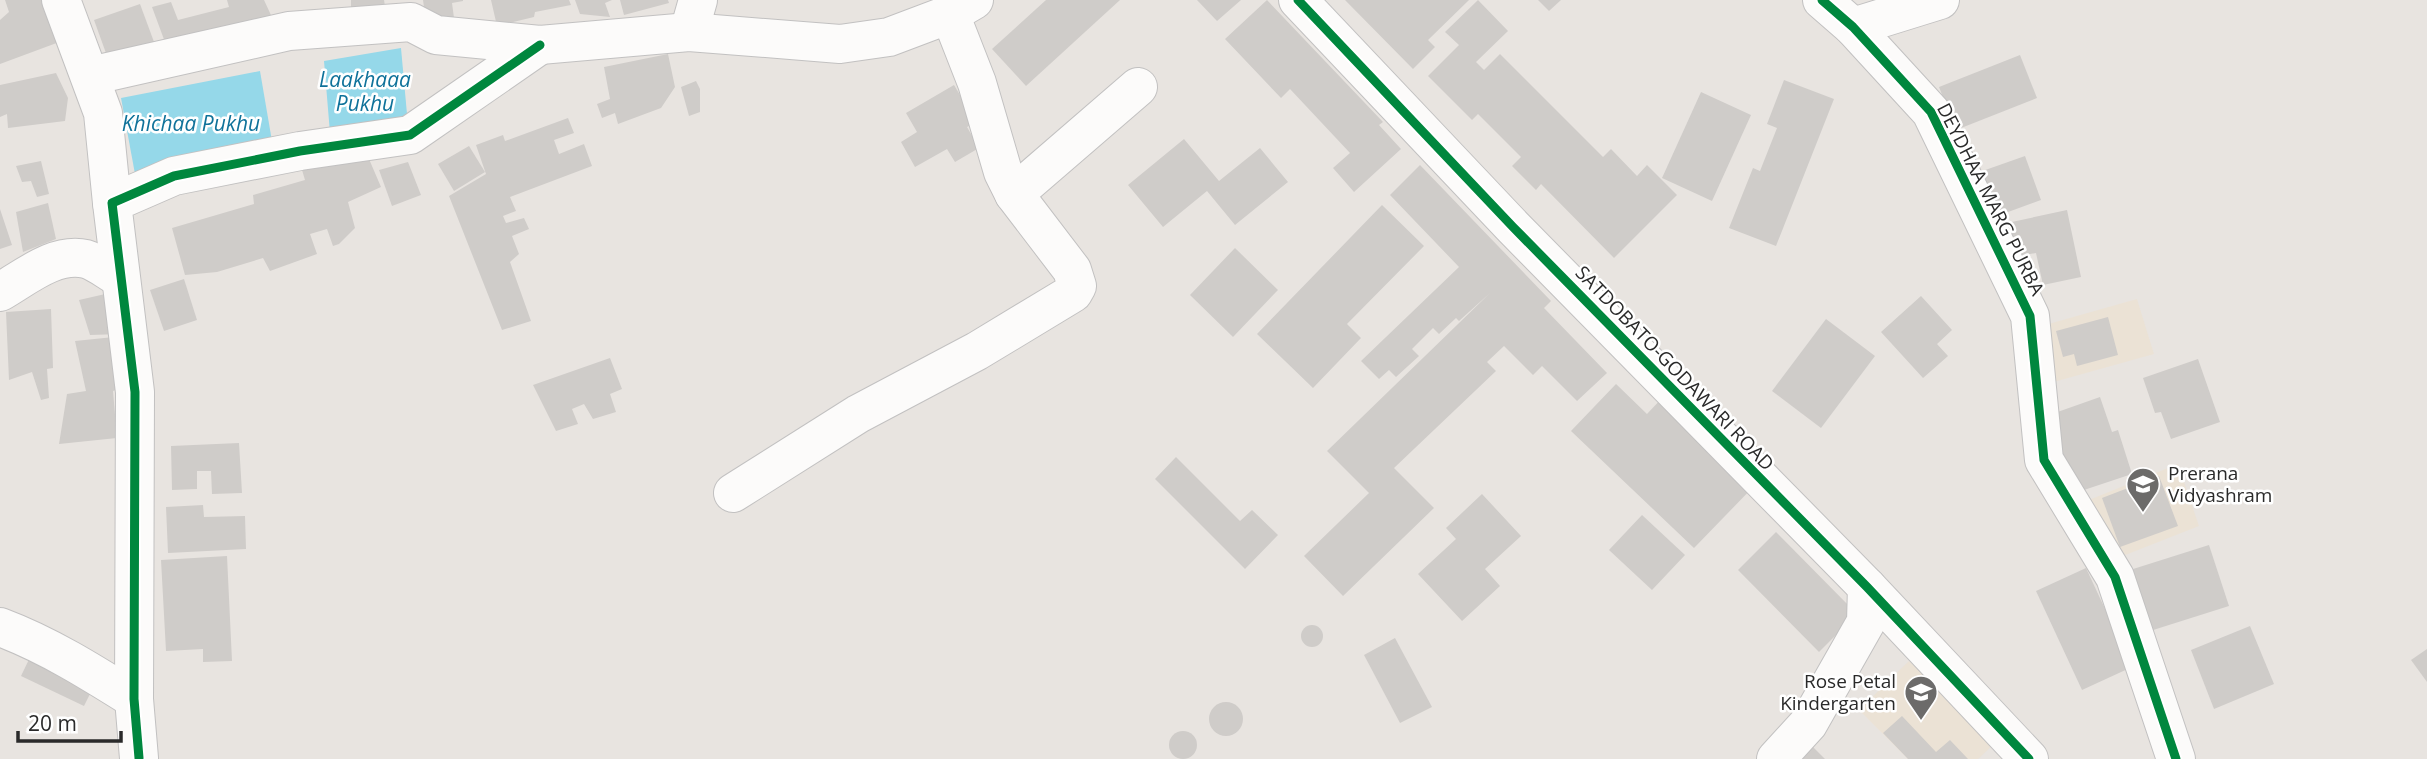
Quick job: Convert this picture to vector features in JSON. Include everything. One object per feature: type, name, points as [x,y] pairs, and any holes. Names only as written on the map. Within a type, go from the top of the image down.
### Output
[{"type":"street","points":[[61,0],[103,113],[135,392],[134,699],[140,759]]},
{"type":"street","name":"SATDOBATO-GODAWARI ROAD","points":[[1298,0],[1513,227],[1867,587],[2029,759]]},
{"type":"street","name":"DEYDHAA MARG PURBA","points":[[1822,0],[1853,27],[1931,112],[2030,316],[2044,460],[2115,577],[2176,759]]},
{"type":"street","points":[[1853,27],[1940,0]]},
{"type":"street","points":[[90,76],[289,31],[411,22],[436,35],[540,45],[693,16],[841,44],[889,37],[962,7],[977,83],[1003,172],[1014,194],[1072,270],[1077,286],[1073,293],[976,351],[858,414],[733,493]]},
{"type":"street","points":[[112,203],[174,176],[300,151],[410,135],[540,45]]},
{"type":"street","points":[[1014,194],[1138,87]]},
{"type":"street","points":[[0,292],[38,269],[66,257],[88,260],[120,278]]},
{"type":"street","points":[[1776,759],[1808,724],[1866,622],[1867,587]]},
{"type":"street","points":[[0,627],[28,637],[134,699]]},
{"type":"shaded area","points":[[2137,299],[2154,354],[2050,383],[2038,327]]},
{"type":"shaded area","name":"Prerana Vidyashram","points":[[2178,464],[2199,526],[2115,559],[2084,502]]},
{"type":"shaded area","name":"Rose Petal Kindergarten","points":[[1909,661],[1994,744],[1978,759],[1908,759],[1859,710]]},
{"type":"water","name":"Laakhaaa Pukhu","points":[[401,48],[408,125],[330,133],[324,61]]},
{"type":"water","name":"Khichaa Pukhu","points":[[260,71],[273,147],[135,174],[121,98]]},
{"type":"building","points":[[5,0],[47,0],[62,41],[0,64],[0,20],[9,12]]},
{"type":"building","points":[[227,0],[264,0],[276,26],[169,53],[152,7],[171,2],[178,20],[229,7]]},
{"type":"building","points":[[351,0],[384,0],[386,12],[319,14],[351,7]]},
{"type":"building","points":[[423,0],[463,1],[452,3],[454,18],[426,22]]},
{"type":"building","points":[[491,0],[569,0],[571,5],[535,12],[534,17],[497,26]]},
{"type":"building","points":[[575,0],[612,0],[605,3],[610,17],[580,14]]},
{"type":"building","points":[[620,0],[668,0],[669,3],[624,15]]},
{"type":"building","points":[[1046,0],[1120,0],[1026,86],[992,49]]},
{"type":"building","points":[[1197,0],[1241,0],[1217,21]]},
{"type":"building","points":[[1267,0],[1383,122],[1379,125],[1401,149],[1354,192],[1333,168],[1350,153],[1290,89],[1281,98],[1225,39]]},
{"type":"building","points":[[1345,0],[1469,0],[1428,40],[1435,47],[1413,69]]},
{"type":"building","points":[[1478,0],[1508,31],[1476,62],[1484,70],[1500,54],[1603,157],[1611,149],[1637,176],[1647,165],[1677,195],[1614,258],[1541,184],[1536,190],[1512,166],[1521,157],[1478,114],[1472,120],[1428,76],[1459,45],[1445,32]]},
{"type":"building","points":[[1538,0],[1561,0],[1549,11]]},
{"type":"building","points":[[140,4],[157,50],[111,67],[94,20]]},
{"type":"building","points":[[668,54],[675,87],[661,108],[618,124],[615,113],[602,118],[597,104],[610,99],[604,67]]},
{"type":"building","points":[[2020,55],[2037,98],[1956,130],[1939,87]]},
{"type":"building","points":[[56,73],[68,98],[65,121],[8,128],[7,114],[0,117],[0,85]]},
{"type":"building","points":[[1784,80],[1834,99],[1776,246],[1729,228],[1753,168],[1760,171],[1777,128],[1767,124]]},
{"type":"building","points":[[696,81],[700,89],[700,112],[689,116],[681,87]]},
{"type":"building","points":[[954,85],[976,122],[967,127],[979,148],[955,162],[947,149],[915,167],[901,142],[917,132],[906,113]]},
{"type":"building","points":[[1701,92],[1751,115],[1712,201],[1662,178]]},
{"type":"building","points":[[568,118],[574,133],[554,140],[559,154],[584,144],[592,166],[510,197],[516,211],[503,216],[506,223],[524,218],[529,229],[512,236],[519,254],[510,262],[531,321],[502,330],[449,196],[486,174],[476,145],[503,135],[505,141]]},
{"type":"building","points":[[1184,139],[1219,181],[1260,148],[1288,182],[1235,225],[1207,191],[1163,227],[1128,185]]},
{"type":"building","points":[[469,146],[485,172],[454,191],[438,164]]},
{"type":"building","points":[[366,152],[381,187],[348,202],[355,228],[339,244],[333,246],[327,229],[310,234],[317,254],[270,271],[263,258],[217,272],[185,275],[172,228],[254,204],[253,195],[305,180],[302,170]]},
{"type":"building","points":[[2025,156],[2041,200],[1989,219],[1974,174]]},
{"type":"building","points":[[41,161],[49,194],[37,197],[31,181],[22,182],[16,166]]},
{"type":"building","points":[[408,162],[421,195],[392,206],[379,170]]},
{"type":"building","points":[[1420,165],[1551,301],[1544,308],[1607,373],[1577,401],[1542,366],[1533,375],[1504,346],[1487,362],[1496,371],[1394,468],[1434,508],[1343,596],[1304,556],[1369,493],[1327,451],[1490,293],[1459,321],[1456,318],[1439,334],[1433,328],[1412,349],[1419,356],[1396,377],[1389,370],[1379,379],[1361,361],[1459,267],[1390,195]]},
{"type":"building","points":[[48,203],[56,239],[23,252],[16,212]]},
{"type":"building","points":[[1382,205],[1424,246],[1347,324],[1361,338],[1313,388],[1257,334]]},
{"type":"building","points":[[0,209],[12,245],[0,249]]},
{"type":"building","points":[[2067,210],[2081,277],[2043,285],[2036,253],[2014,257],[2007,223]]},
{"type":"building","points":[[1235,248],[1278,290],[1233,337],[1190,295]]},
{"type":"building","points":[[184,279],[197,320],[164,331],[150,290]]},
{"type":"building","points":[[114,292],[122,334],[90,335],[79,300]]},
{"type":"building","points":[[1921,296],[1952,330],[1937,344],[1948,356],[1923,378],[1881,332]]},
{"type":"building","points":[[51,309],[53,368],[47,369],[49,398],[41,400],[32,372],[9,380],[6,312]]},
{"type":"building","points":[[2108,317],[2118,355],[2077,366],[2074,354],[2063,357],[2056,331]]},
{"type":"building","points":[[1826,319],[1875,356],[1821,428],[1772,391]]},
{"type":"building","points":[[114,337],[124,387],[113,391],[117,438],[59,444],[67,394],[86,391],[75,341]]},
{"type":"building","points":[[610,358],[622,389],[610,394],[616,412],[593,419],[584,404],[572,409],[578,424],[556,431],[533,385]]},
{"type":"building","points":[[2198,359],[2220,422],[2171,439],[2161,412],[2155,413],[2143,378]]},
{"type":"building","points":[[1616,384],[1647,414],[1664,396],[1756,484],[1694,548],[1571,431]]},
{"type":"building","points":[[2100,397],[2112,432],[2118,430],[2132,474],[2075,493],[2049,415]]},
{"type":"building","points":[[239,443],[242,493],[212,494],[211,471],[197,471],[197,489],[172,490],[171,446]]},
{"type":"building","points":[[1176,457],[1240,521],[1252,510],[1278,535],[1245,569],[1155,479]]},
{"type":"building","points":[[2159,476],[2178,526],[2120,547],[2102,498]]},
{"type":"building","points":[[1482,494],[1521,536],[1485,569],[1500,586],[1462,621],[1418,574],[1456,539],[1446,528]]},
{"type":"building","points":[[203,505],[204,517],[245,516],[246,549],[168,553],[166,507]]},
{"type":"building","points":[[1642,515],[1685,555],[1652,590],[1609,550]]},
{"type":"building","points":[[1776,532],[1857,614],[1819,652],[1738,570]]},
{"type":"building","points":[[2209,545],[2229,606],[2150,631],[2130,570]]},
{"type":"building","points":[[227,556],[232,661],[203,662],[203,649],[166,651],[161,560]]},
{"type":"building","points":[[2086,568],[2132,667],[2082,690],[2036,591]]},
{"type":"building","points":[[1308,625],[1316,625],[1323,632],[1323,640],[1316,647],[1308,647],[1301,640],[1301,632]]},
{"type":"building","points":[[2250,626],[2274,684],[2214,709],[2191,650]]},
{"type":"building","points":[[1395,638],[1432,707],[1400,723],[1364,655]]},
{"type":"building","points":[[34,649],[97,680],[84,706],[21,676]]},
{"type":"building","points":[[2427,649],[2427,682],[2411,660]]},
{"type":"building","points":[[1226,702],[1238,707],[1243,719],[1238,731],[1226,736],[1214,731],[1209,719],[1214,707]]},
{"type":"building","points":[[1902,716],[1936,752],[1950,740],[1968,759],[1908,759],[1883,733]]},
{"type":"building","points":[[1183,731],[1193,735],[1197,745],[1193,755],[1183,759],[1173,755],[1169,745],[1173,735]]},
{"type":"building","points":[[1809,743],[1825,759],[1794,759]]},
{"type":"cycle path","points":[[1298,0],[1513,227],[1867,587],[2029,759]]},
{"type":"cycle path","points":[[1822,0],[1853,27],[1931,112],[2030,316],[2044,460],[2115,577],[2176,759]]},
{"type":"cycle path","points":[[139,758],[134,699],[135,392],[112,203],[174,176],[300,151],[410,135],[540,45]]},
{"type":"place","name":"Prerana Vidyashram","points":[[2143,514]]},
{"type":"place","name":"Rose Petal Kindergarten","points":[[1921,722]]}]
